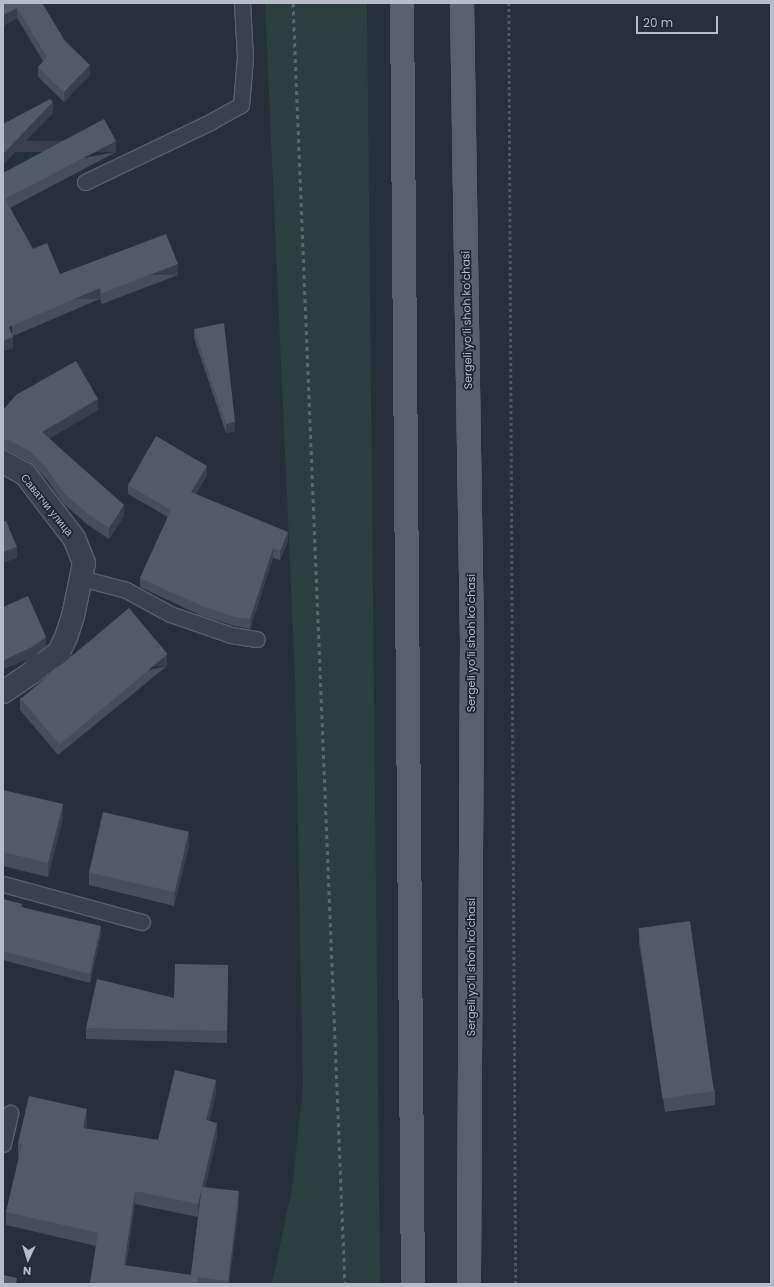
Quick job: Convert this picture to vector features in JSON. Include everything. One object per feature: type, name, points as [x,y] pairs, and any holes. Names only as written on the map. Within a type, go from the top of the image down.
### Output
[{"type":"main road","points":[[402,3],[413,1284]]},
{"type":"main road","name":"Sergeli yo‘li shoh ko‘chasi","points":[[462,3],[472,641],[469,1284]]},
{"type":"street","name":"Саватчи улица","points":[[3,462],[25,474],[74,538],[84,563],[74,616],[67,635],[58,652],[30,674],[3,692]]},
{"type":"lane","points":[[85,182],[210,122],[241,104],[245,57],[242,3]]},
{"type":"lane","points":[[81,578],[126,590],[170,614],[231,635],[257,639]]},
{"type":"lane","points":[[3,884],[142,922]]},
{"type":"lane","points":[[3,1144],[10,1113]]},
{"type":"path","points":[[509,3],[516,1284]]},
{"type":"green space","points":[[265,3],[367,3],[380,1284],[272,1284],[292,1188],[303,1088],[295,677]]},
{"type":"building","points":[[3,3],[42,3],[65,41],[90,65],[64,92],[38,67],[47,57],[17,8],[3,15]]},
{"type":"building","points":[[50,99],[53,102],[3,154],[3,124]]},
{"type":"building","points":[[104,119],[116,141],[5,199],[33,249],[47,243],[60,274],[166,234],[178,264],[102,293],[100,288],[9,327],[13,337],[3,341],[3,173]]},
{"type":"building","points":[[224,323],[235,422],[226,424],[194,329]]},
{"type":"building","points":[[76,361],[98,399],[42,432],[124,505],[109,528],[88,514],[64,493],[48,470],[31,452],[9,440],[3,439],[3,410],[16,395]]},
{"type":"building","points":[[156,436],[207,466],[191,492],[288,532],[280,551],[273,548],[250,619],[235,617],[202,606],[140,578],[171,510],[128,485]]},
{"type":"building","points":[[6,521],[17,547],[3,552],[3,522]]},
{"type":"building","points":[[28,596],[46,637],[32,647],[4,660],[3,607]]},
{"type":"building","points":[[129,608],[168,654],[60,745],[21,699]]},
{"type":"building","points":[[3,790],[63,804],[48,863],[3,852]]},
{"type":"building","points":[[103,812],[189,832],[175,892],[89,872]]},
{"type":"building","points":[[3,899],[22,904],[21,907],[101,926],[90,974],[3,951]]},
{"type":"building","points":[[690,921],[714,1091],[662,1099],[639,928]]},
{"type":"building","points":[[175,964],[228,965],[227,1031],[86,1028],[97,979],[174,998]]},
{"type":"building","points":[[175,1070],[216,1080],[206,1120],[217,1123],[198,1204],[135,1191],[124,1265],[191,1275],[202,1187],[239,1191],[228,1281],[198,1277],[197,1284],[90,1284],[98,1233],[6,1212],[22,1144],[18,1143],[29,1096],[87,1109],[83,1128],[158,1140]]},
{"type":"building","points":[[3,1275],[17,1278],[16,1284],[3,1284]]},
{"type":"railway","points":[[293,3],[345,1284]]}]
